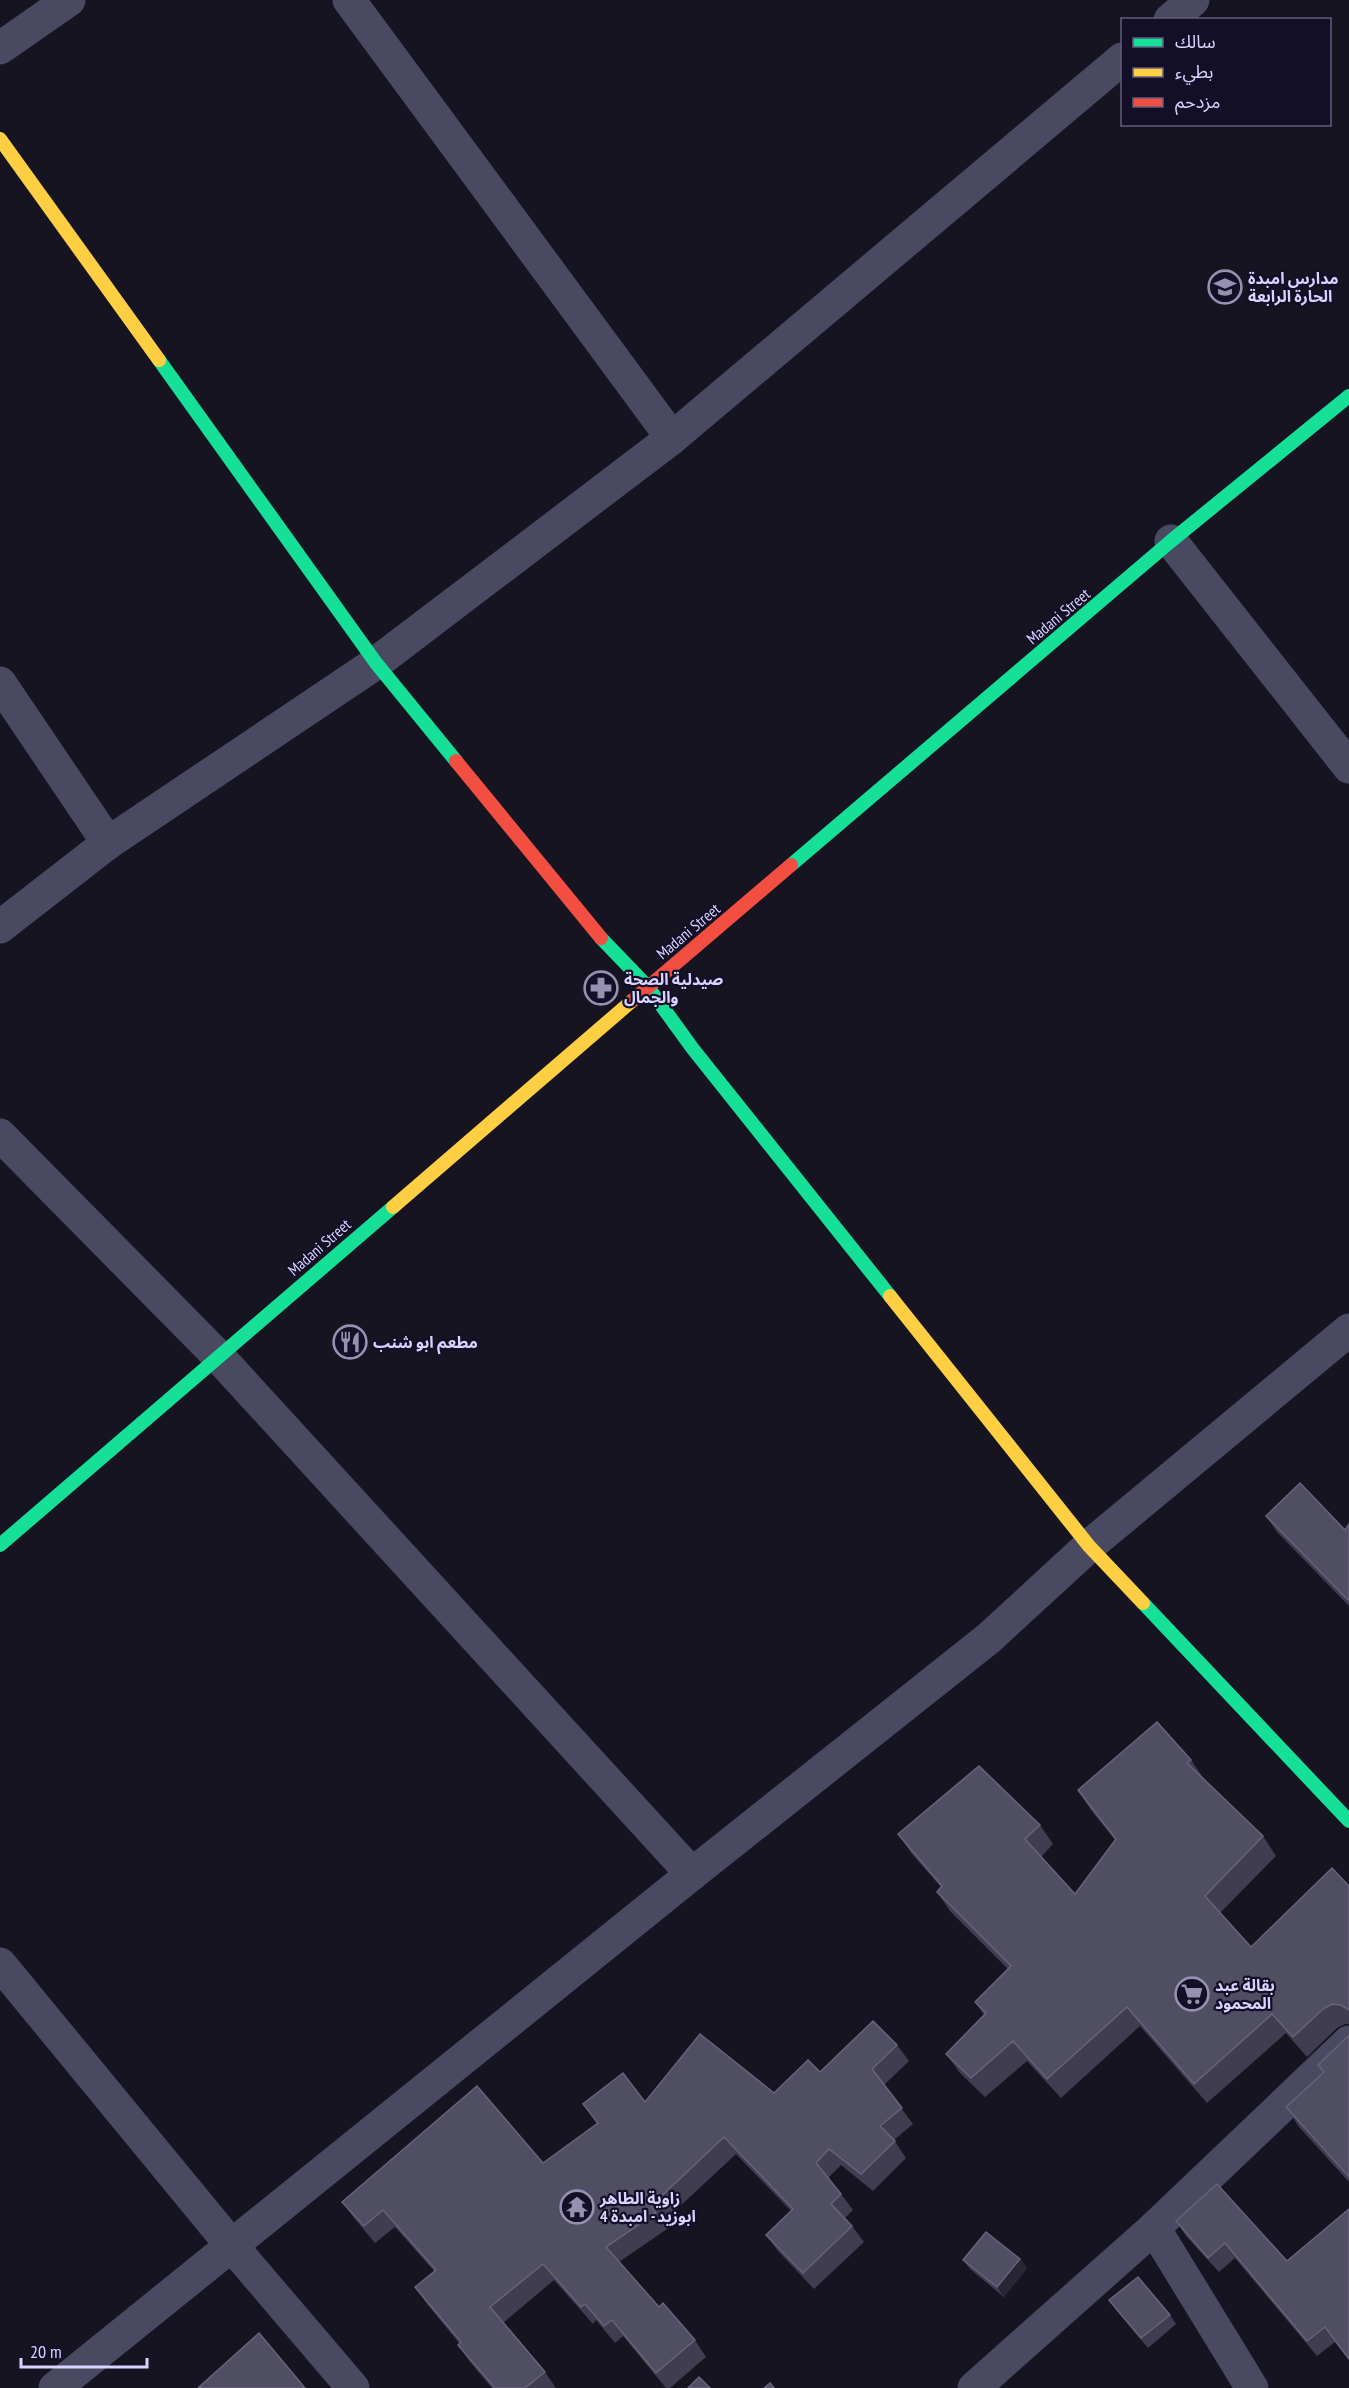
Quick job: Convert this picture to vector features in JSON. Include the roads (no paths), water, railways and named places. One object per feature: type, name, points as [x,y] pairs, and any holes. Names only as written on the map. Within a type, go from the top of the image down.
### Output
[{"type":"street","points":[[0,48],[69,0]]},
{"type":"street","points":[[1172,18],[1193,0]]},
{"type":"street","points":[[358,3],[672,438]]},
{"type":"street","points":[[0,927],[108,843],[376,663],[672,438],[1121,60]]},
{"type":"street","points":[[0,140],[376,663],[605,943],[648,987],[693,1049],[1089,1546],[1349,1821]]},
{"type":"street","name":"Madani Street","points":[[0,1545],[648,987],[1171,541],[1349,396]]},
{"type":"street","points":[[1171,541],[1349,767]]},
{"type":"street","points":[[0,683],[108,843]]},
{"type":"street","points":[[0,1135],[218,1356],[692,1874]]},
{"type":"street","points":[[55,2388],[988,1638],[1089,1546],[1349,1330]]},
{"type":"street","points":[[5,1980],[353,2388]]},
{"type":"street","points":[[974,2388],[1154,2228],[1349,2042]]},
{"type":"street","points":[[1154,2228],[1252,2388]]},
{"type":"place","name":"مدارس امبدة الحارة الرابعة","points":[[1225,287]]},
{"type":"place","name":"صيدلية الصحة والجمال","points":[[601,988]]},
{"type":"place","name":"مطعم ابو شنب","points":[[350,1342]]},
{"type":"place","name":"بقالة عبد المحمود","points":[[1192,1994]]},
{"type":"place","name":"زاوية الطاهر ابوزيد - امبدة 4","points":[[577,2207]]}]
